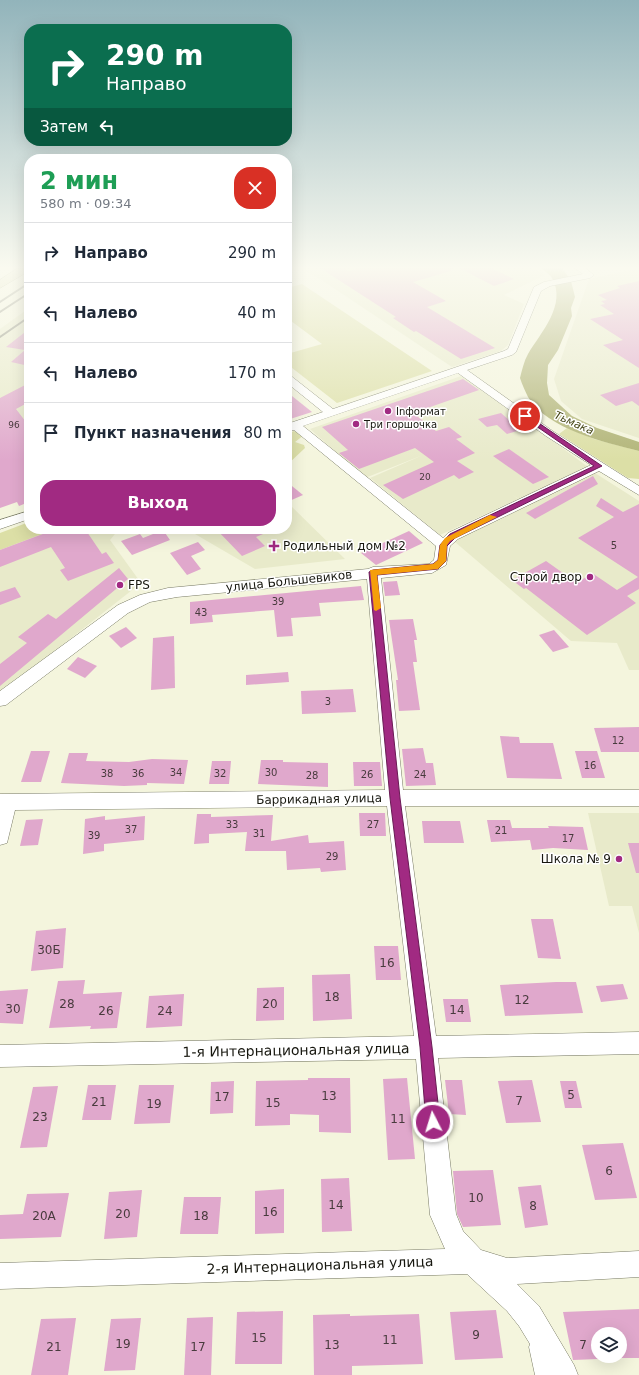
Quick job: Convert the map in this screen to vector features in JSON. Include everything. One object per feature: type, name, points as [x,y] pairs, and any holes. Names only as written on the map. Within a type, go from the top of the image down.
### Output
[{"type":"street","points":[[292,427],[510,352],[518,332]]},
{"type":"street","points":[[460,370],[550,434],[639,491]]},
{"type":"street","points":[[292,382],[331,413]]},
{"type":"street","points":[[292,428],[444,545],[453,536],[599,466]]},
{"type":"street","points":[[0,525],[24,517]]},
{"type":"street","name":"улица Большевиков","points":[[0,700],[122,609],[144,598],[185,591],[435,567],[442,561],[444,545]]},
{"type":"street","points":[[373,572],[395,798],[426,1047],[443,1215],[454,1240],[473,1261],[517,1301],[540,1333],[564,1375]]},
{"type":"street","name":"Баррикадная улица","points":[[3,802],[395,798],[639,798]]},
{"type":"street","points":[[0,837],[3,802]]},
{"type":"street","name":"1-я Интернациональная улица","points":[[0,1056],[639,1043]]},
{"type":"street","name":"2-я Интернациональная улица","points":[[0,1276],[473,1261],[507,1271],[639,1264]]},
{"type":"street","points":[[540,1333],[549,1375]]},
{"type":"shaded area","points":[[0,332],[24,332],[24,436],[0,443]]},
{"type":"shaded area","points":[[306,332],[374,332],[432,371],[337,403],[292,368],[292,353],[322,344]]},
{"type":"shaded area","points":[[400,332],[513,332],[508,345],[501,351],[452,367]]},
{"type":"shaded area","points":[[570,332],[639,332],[639,438],[582,419],[561,401],[554,379]]},
{"type":"shaded area","points":[[464,375],[588,467],[520,500],[513,495],[518,499],[440,535],[370,478],[423,455],[365,478],[310,429]]},
{"type":"shaded area","points":[[567,428],[594,439],[639,451],[639,479],[628,478],[559,434]]},
{"type":"shaded area","points":[[294,431],[304,435],[295,442],[304,445],[305,448],[292,460],[292,432]]},
{"type":"shaded area","points":[[595,473],[639,501],[639,670],[629,670],[617,643],[571,641],[455,542],[464,535]]},
{"type":"shaded area","name":"Родильный дом №2","points":[[292,507],[345,559],[255,569],[195,534],[292,534]]},
{"type":"shaded area","points":[[24,524],[24,534],[42,534],[0,550],[0,533]]},
{"type":"shaded area","points":[[41,534],[115,534],[110,540],[141,583],[0,694],[0,550]]},
{"type":"shaded area","name":"Школа № 9","points":[[588,813],[639,813],[639,933],[632,906],[609,906]]},
{"type":"water","name":"Тьмака","points":[[542,332],[565,332],[558,350],[548,365],[547,383],[549,395],[572,416],[597,428],[639,442],[639,451],[594,439],[578,433],[549,418],[537,408],[528,397],[520,378],[528,354]]},
{"type":"building","points":[[418,332],[469,332],[495,348],[461,359]]},
{"type":"building","points":[[611,332],[639,332],[639,368],[603,345],[623,340]]},
{"type":"building","points":[[24,333],[24,350],[6,347]]},
{"type":"building","points":[[24,351],[24,365],[11,362]]},
{"type":"building","points":[[463,379],[479,390],[413,413],[436,431],[449,427],[462,437],[456,439],[475,453],[457,461],[474,472],[459,479],[454,475],[403,499],[383,485],[434,462],[415,448],[359,469],[339,453],[348,450],[322,427]]},
{"type":"building","points":[[639,383],[639,406],[632,401],[616,406],[600,395]]},
{"type":"building","points":[[24,386],[24,405],[16,409],[24,419],[24,504],[19,506],[17,502],[0,508],[0,398]]},
{"type":"building","points":[[292,396],[312,412],[292,418]]},
{"type":"building","points":[[501,413],[520,430],[507,434],[497,425],[487,427],[478,419]]},
{"type":"building","points":[[509,449],[549,477],[533,484],[493,456]]},
{"type":"building","points":[[593,476],[598,484],[535,519],[526,513]]},
{"type":"building","points":[[292,486],[303,495],[292,500]]},
{"type":"building","points":[[601,498],[623,512],[639,504],[639,589],[627,596],[636,603],[587,635],[526,588],[524,589],[512,580],[546,561],[577,583],[592,573],[617,590],[638,577],[578,538],[614,517],[596,506]]},
{"type":"building","points":[[409,531],[423,543],[376,565],[361,553]]},
{"type":"building","points":[[43,534],[88,534],[102,554],[106,552],[114,563],[68,581],[60,570],[65,568],[51,547],[0,567],[0,550]]},
{"type":"building","points":[[140,534],[143,538],[153,534],[166,534],[170,540],[132,555],[121,541]]},
{"type":"building","points":[[221,534],[263,534],[256,537],[265,546],[242,556]]},
{"type":"building","points":[[198,542],[205,550],[191,556],[201,569],[187,575],[170,553]]},
{"type":"building","points":[[119,568],[128,579],[0,686],[0,664],[27,643],[18,637],[48,614],[56,619]]},
{"type":"building","points":[[397,581],[400,595],[385,596],[383,582]]},
{"type":"building","points":[[361,586],[364,600],[319,603],[321,616],[291,618],[293,636],[277,637],[274,610],[212,615],[213,622],[190,624],[190,602]]},
{"type":"building","points":[[15,587],[21,597],[0,605],[0,592]]},
{"type":"building","points":[[413,619],[417,640],[414,640],[417,662],[413,662],[420,710],[399,711],[396,680],[398,680],[389,620]]},
{"type":"building","points":[[126,627],[137,638],[121,648],[109,636]]},
{"type":"building","points":[[554,630],[569,647],[553,652],[539,635]]},
{"type":"building","points":[[174,636],[175,688],[151,690],[153,638]]},
{"type":"building","points":[[78,657],[97,666],[85,678],[67,669]]},
{"type":"building","points":[[288,672],[289,682],[246,685],[246,675]]},
{"type":"building","points":[[353,689],[356,712],[302,714],[301,691]]},
{"type":"building","points":[[639,727],[639,752],[601,752],[594,728]]},
{"type":"building","points":[[500,736],[519,737],[520,743],[553,743],[562,779],[507,778]]},
{"type":"building","points":[[423,748],[426,763],[433,763],[436,785],[406,786],[402,749]]},
{"type":"building","points":[[31,751],[50,751],[41,782],[21,782]]},
{"type":"building","points":[[575,751],[597,751],[605,778],[582,778]]},
{"type":"building","points":[[69,753],[88,753],[86,761],[129,762],[152,759],[188,760],[184,784],[147,783],[147,785],[124,786],[61,783]]},
{"type":"building","points":[[261,760],[328,763],[328,787],[258,784]]},
{"type":"building","points":[[212,761],[231,761],[229,784],[209,784]]},
{"type":"building","points":[[353,762],[380,762],[382,786],[354,786]]},
{"type":"building","points":[[359,813],[385,813],[386,836],[360,836]]},
{"type":"building","points":[[197,814],[211,814],[211,817],[273,815],[271,841],[308,835],[309,843],[344,841],[346,870],[321,872],[320,868],[287,870],[286,851],[245,851],[247,832],[209,834],[209,843],[194,844]]},
{"type":"building","points":[[105,816],[105,820],[145,816],[144,840],[104,844],[104,851],[83,854],[85,819]]},
{"type":"building","points":[[43,819],[38,845],[20,846],[26,820]]},
{"type":"building","points":[[487,820],[510,820],[512,828],[549,828],[548,826],[583,827],[588,850],[553,848],[532,850],[530,840],[491,842]]},
{"type":"building","points":[[422,821],[460,821],[464,843],[424,843]]},
{"type":"building","points":[[628,843],[639,843],[639,873],[636,873]]},
{"type":"building","points":[[531,919],[553,919],[561,959],[538,958]]},
{"type":"building","points":[[66,928],[63,968],[31,971],[36,931]]},
{"type":"building","points":[[374,946],[398,946],[401,980],[376,980]]},
{"type":"building","points":[[350,974],[352,1019],[313,1021],[312,975]]},
{"type":"building","points":[[85,980],[83,994],[122,992],[117,1028],[90,1029],[91,1026],[49,1028],[58,981]]},
{"type":"building","points":[[576,982],[583,1013],[505,1016],[500,985]]},
{"type":"building","points":[[623,984],[628,999],[601,1002],[596,986]]},
{"type":"building","points":[[284,987],[284,1020],[256,1021],[257,988]]},
{"type":"building","points":[[28,989],[23,1024],[0,1023],[0,991]]},
{"type":"building","points":[[184,994],[182,1026],[146,1028],[149,996]]},
{"type":"building","points":[[443,999],[468,999],[471,1022],[446,1022]]},
{"type":"building","points":[[308,1078],[350,1078],[351,1133],[319,1132],[319,1115],[290,1114],[290,1125],[255,1126],[256,1081],[308,1080]]},
{"type":"building","points":[[407,1078],[415,1159],[388,1160],[383,1079]]},
{"type":"building","points":[[445,1080],[462,1080],[466,1115],[449,1114]]},
{"type":"building","points":[[532,1080],[541,1122],[506,1123],[498,1081]]},
{"type":"building","points":[[234,1081],[233,1113],[210,1114],[211,1082]]},
{"type":"building","points":[[560,1081],[576,1081],[582,1108],[565,1108]]},
{"type":"building","points":[[88,1085],[116,1085],[111,1120],[82,1120]]},
{"type":"building","points":[[139,1085],[174,1085],[170,1123],[134,1124]]},
{"type":"building","points":[[58,1086],[47,1147],[20,1148],[33,1087]]},
{"type":"building","points":[[623,1143],[637,1198],[595,1200],[582,1145]]},
{"type":"building","points":[[493,1170],[501,1225],[463,1227],[457,1214],[453,1171]]},
{"type":"building","points":[[349,1178],[352,1231],[322,1232],[321,1179]]},
{"type":"building","points":[[541,1185],[548,1225],[525,1228],[518,1187]]},
{"type":"building","points":[[284,1189],[284,1233],[255,1234],[255,1191]]},
{"type":"building","points":[[142,1190],[137,1237],[104,1239],[109,1192]]},
{"type":"building","points":[[69,1193],[61,1237],[0,1239],[0,1215],[23,1214],[27,1194]]},
{"type":"building","points":[[184,1197],[221,1197],[218,1234],[180,1234]]},
{"type":"building","points":[[639,1309],[639,1358],[627,1358],[627,1327],[591,1327],[591,1359],[573,1360],[563,1312]]},
{"type":"building","points":[[496,1310],[503,1358],[455,1360],[450,1312]]},
{"type":"building","points":[[283,1311],[282,1364],[235,1364],[237,1312]]},
{"type":"building","points":[[350,1314],[350,1316],[419,1314],[423,1364],[352,1366],[352,1375],[314,1375],[313,1315]]},
{"type":"building","points":[[213,1317],[211,1375],[184,1375],[187,1318]]},
{"type":"building","points":[[76,1318],[68,1375],[31,1375],[41,1319]]},
{"type":"building","points":[[141,1318],[135,1370],[104,1371],[111,1319]]},
{"type":"railway","points":[[0,337],[7,332]]},
{"type":"slow traffic","points":[[376,608],[373,572],[435,567],[442,561],[445,542],[453,536],[493,517]]},
{"type":"place","name":"Inформат","points":[[388,411]]},
{"type":"place","name":"Три горшочка","points":[[356,424]]},
{"type":"place","name":"Родильный дом №2","points":[[274,546]]},
{"type":"place","name":"Строй двор","points":[[590,577]]},
{"type":"place","name":"FPS","points":[[120,585]]},
{"type":"place","name":"Школа № 9","points":[[619,859]]},
{"type":"route","points":[[433,1122],[426,1047],[395,798],[373,572],[435,567],[442,561],[445,542],[453,536],[599,466],[525,416]]}]
